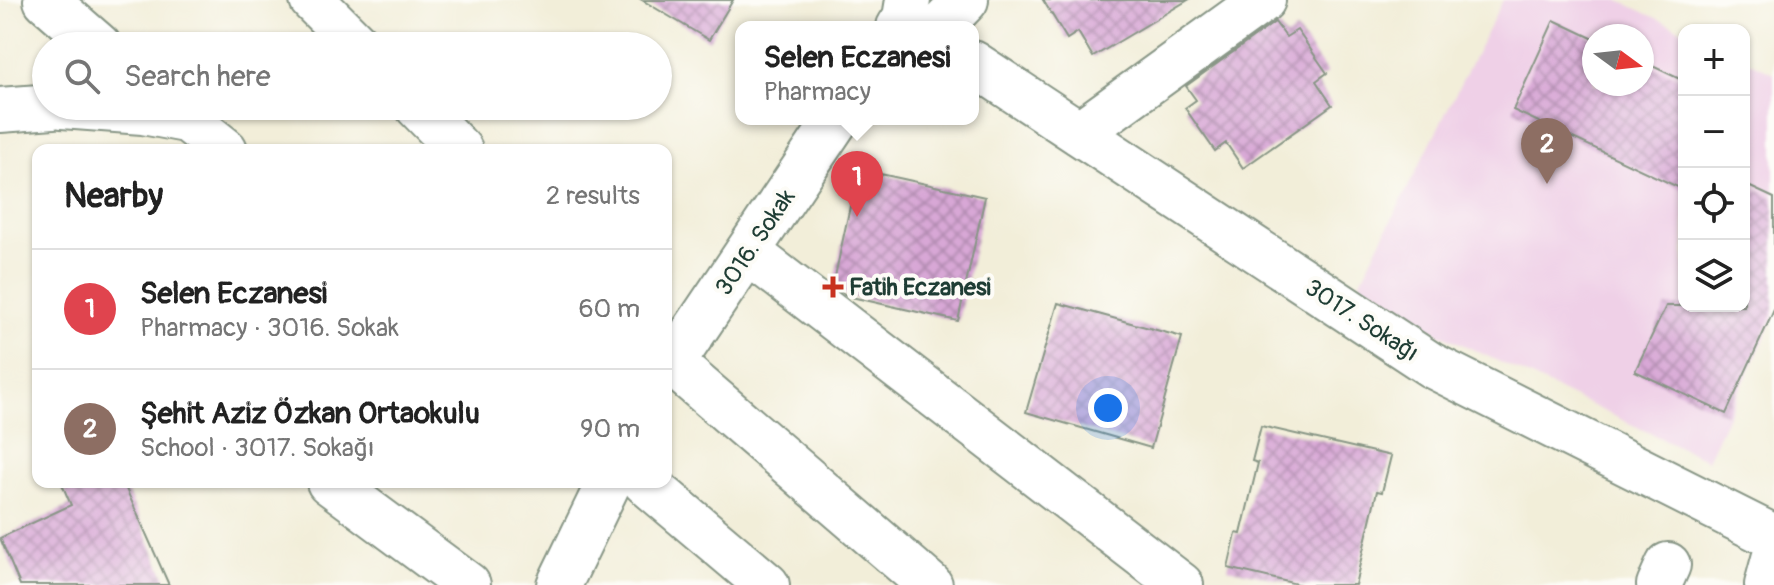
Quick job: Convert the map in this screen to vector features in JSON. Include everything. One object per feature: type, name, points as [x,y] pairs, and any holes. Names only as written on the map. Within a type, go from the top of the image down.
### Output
[{"type":"street","points":[[46,0],[83,32]]},
{"type":"street","points":[[312,0],[344,32]]},
{"type":"street","points":[[914,20],[966,0]]},
{"type":"street","points":[[1079,133],[1263,0]]},
{"type":"street","name":"3017. Sokağı","points":[[979,67],[1431,365],[1774,537]]},
{"type":"street","points":[[0,110],[32,108]]},
{"type":"street","points":[[187,120],[217,144]]},
{"type":"street","points":[[431,120],[454,144]]},
{"type":"street","name":"3016. Sokak","points":[[672,357],[748,252],[833,125]]},
{"type":"street","points":[[748,252],[1181,585]]},
{"type":"street","points":[[672,364],[930,585]]},
{"type":"street","points":[[337,488],[468,585]]},
{"type":"street","points":[[559,585],[606,488]]},
{"type":"street","points":[[652,488],[767,585]]},
{"type":"street","points":[[1767,585],[1774,559]]},
{"type":"shaded area","points":[[1503,0],[1618,0],[1678,28],[1678,312],[1750,312],[1750,62],[1774,73],[1774,319],[1707,460],[1398,314],[1359,284]]},
{"type":"building","points":[[642,0],[733,0],[709,40]]},
{"type":"building","points":[[1043,0],[1188,0],[1093,57],[1078,32],[1067,39]]},
{"type":"building","points":[[1554,20],[1582,33],[1582,96],[1654,96],[1654,67],[1678,78],[1678,187],[1513,110]]},
{"type":"building","points":[[1275,22],[1286,37],[1297,30],[1327,73],[1316,81],[1332,105],[1243,168],[1226,143],[1215,151],[1185,108],[1196,100],[1186,86]]},
{"type":"building","points":[[858,169],[985,197],[958,321],[847,296],[833,286]]},
{"type":"building","points":[[1750,187],[1774,198],[1774,310],[1726,414],[1635,371],[1666,306],[1678,306],[1678,312],[1750,312]]},
{"type":"building","points":[[1058,303],[1182,337],[1151,448],[1026,412]]},
{"type":"building","points":[[1261,426],[1391,456],[1382,492],[1377,491],[1355,585],[1301,585],[1228,568],[1236,533],[1241,534],[1258,463],[1252,461]]},
{"type":"building","points":[[64,488],[126,488],[169,585],[20,585],[0,538],[71,505]]},
{"type":"place","name":"Şehit Aziz Özkan Ortaokulu","points":[[1547,184]]},
{"type":"place","name":"Selen Eczanesi","points":[[857,217]]},
{"type":"place","name":"Fatih Eczanesi","points":[[833,287]]}]
